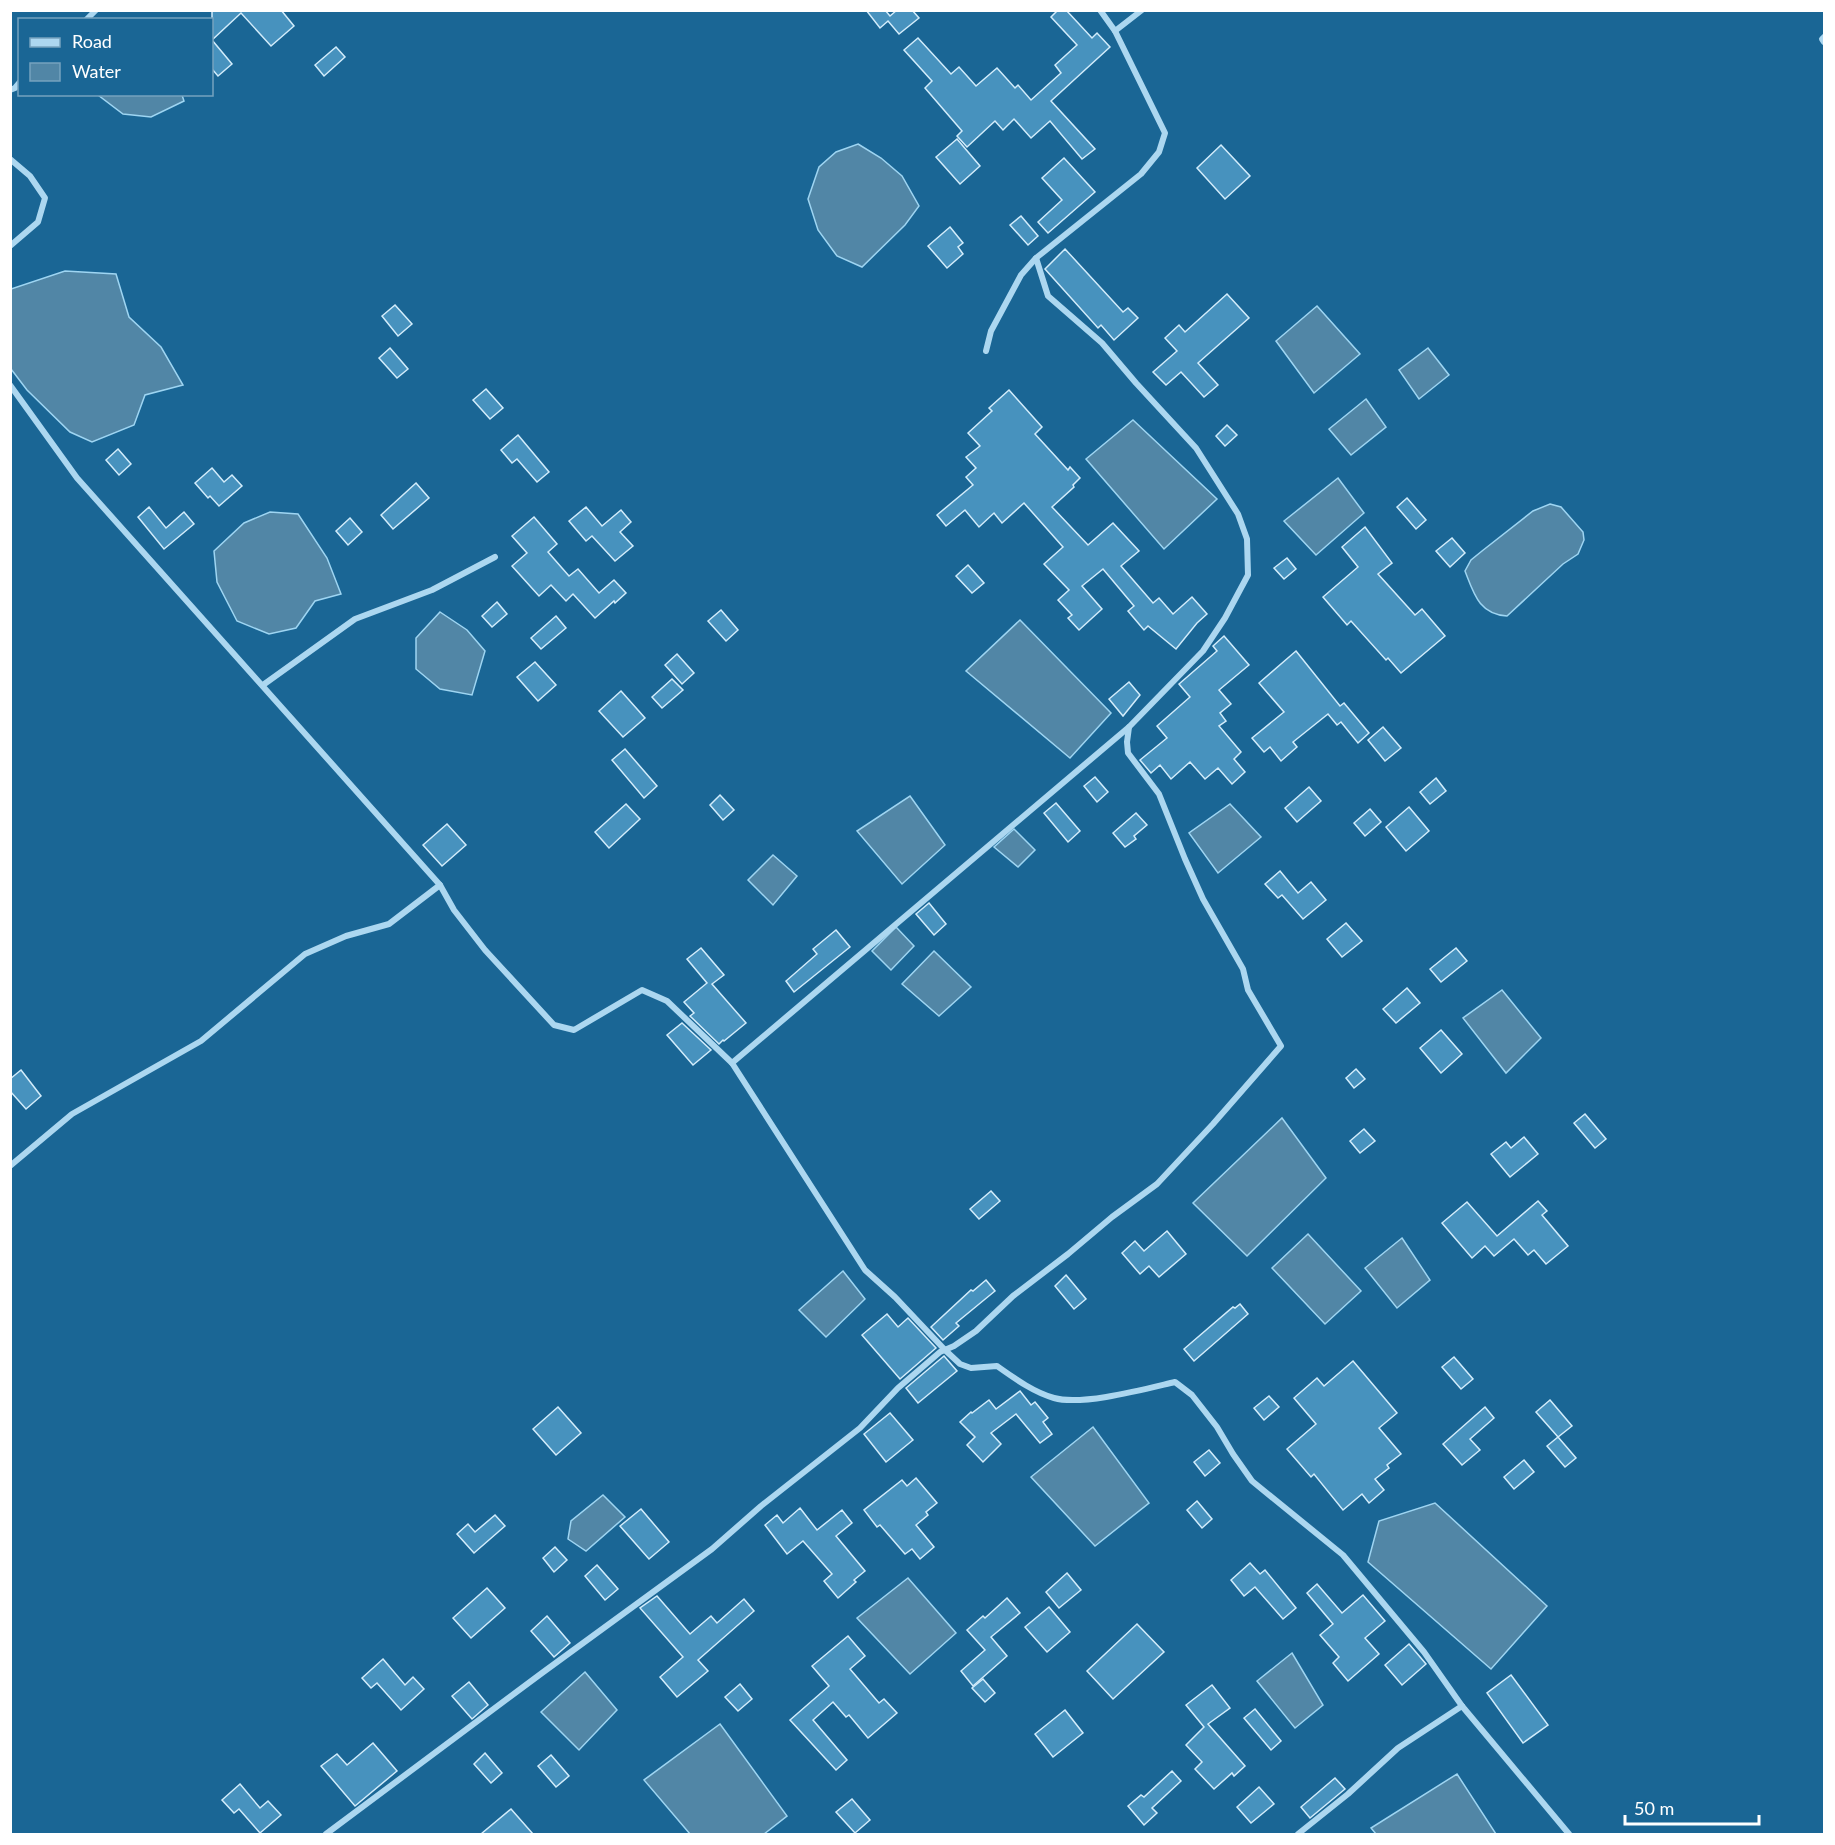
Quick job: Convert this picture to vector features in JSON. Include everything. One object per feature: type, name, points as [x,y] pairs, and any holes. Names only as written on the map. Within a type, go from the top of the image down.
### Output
[{"type":"street","points":[[986,351],[991,331],[1021,275],[1036,258],[1141,174],[1159,152],[1165,134],[1115,31],[1100,10]]},
{"type":"street","points":[[1115,31],[1142,10]]},
{"type":"street","points":[[1824,37],[1822,39],[1824,42]]},
{"type":"street","points":[[10,159],[30,176],[45,198],[38,222],[10,246]]},
{"type":"street","points":[[732,1063],[1130,727],[1203,651],[1225,618],[1248,574],[1247,539],[1238,514],[1196,448],[1102,342],[1048,296],[1036,258]]},
{"type":"street","points":[[10,385],[77,478],[440,885],[454,910],[485,950],[554,1025],[574,1030],[642,990],[667,1001],[732,1063],[865,1270],[895,1297],[960,1364],[970,1368],[997,1366],[1026,1385],[1055,1398],[1085,1400],[1175,1382],[1192,1395],[1217,1427],[1233,1455],[1252,1481],[1343,1555],[1424,1652],[1462,1706],[1569,1834]]},
{"type":"street","points":[[263,685],[355,619],[432,590],[495,556]]},
{"type":"street","points":[[326,1834],[542,1672],[712,1549],[761,1506],[860,1428],[898,1388],[940,1352],[976,1331],[1013,1296],[1157,1184],[1281,1046],[1248,990],[1243,969],[1203,899],[1159,794],[1128,753],[1127,742],[1130,727]]},
{"type":"street","points":[[10,1166],[72,1114],[201,1041],[305,954],[346,936],[388,924],[440,885]]},
{"type":"street","points":[[1298,1834],[1348,1794],[1398,1748],[1462,1706]]},
{"type":"water","points":[[99,96],[182,96],[184,101],[151,117],[123,114]]},
{"type":"water","points":[[858,144],[881,158],[902,176],[919,206],[905,225],[862,267],[837,256],[818,230],[808,199],[819,167],[836,152]]},
{"type":"water","points":[[65,271],[116,274],[129,317],[161,347],[183,385],[145,395],[134,425],[92,442],[70,432],[27,390],[11,369],[11,289]]},
{"type":"water","points":[[1317,306],[1360,354],[1314,393],[1276,341]]},
{"type":"water","points":[[1428,348],[1449,375],[1419,399],[1399,370]]},
{"type":"water","points":[[1366,399],[1386,427],[1351,455],[1329,429]]},
{"type":"water","points":[[1133,420],[1217,499],[1164,549],[1086,459]]},
{"type":"water","points":[[1338,478],[1364,513],[1316,555],[1284,521]]},
{"type":"water","points":[[1550,504],[1561,507],[1583,532],[1584,540],[1578,554],[1563,564],[1507,616],[1490,611],[1479,601],[1465,571],[1471,560],[1533,511]]},
{"type":"water","points":[[270,512],[298,514],[327,558],[341,594],[315,601],[296,628],[269,634],[237,621],[217,582],[214,551],[244,523]]},
{"type":"water","points":[[440,612],[467,630],[485,651],[472,695],[440,689],[416,669],[416,638]]},
{"type":"water","points":[[1020,620],[1111,713],[1070,758],[966,671]]},
{"type":"water","points":[[910,796],[945,845],[902,884],[857,831]]},
{"type":"water","points":[[1230,804],[1261,837],[1218,873],[1189,833]]},
{"type":"water","points":[[1014,829],[1035,850],[1018,867],[994,847]]},
{"type":"water","points":[[773,855],[797,876],[773,905],[748,880]]},
{"type":"water","points":[[896,927],[914,946],[891,970],[872,951]]},
{"type":"water","points":[[934,951],[971,987],[939,1016],[902,984]]},
{"type":"water","points":[[1502,990],[1541,1038],[1506,1073],[1463,1018]]},
{"type":"water","points":[[1282,1118],[1326,1178],[1247,1256],[1193,1203]]},
{"type":"water","points":[[1308,1234],[1361,1291],[1325,1324],[1272,1268]]},
{"type":"water","points":[[1402,1238],[1430,1280],[1397,1308],[1365,1268]]},
{"type":"water","points":[[843,1271],[865,1299],[826,1337],[799,1310]]},
{"type":"water","points":[[1093,1427],[1149,1503],[1095,1546],[1031,1477]]},
{"type":"water","points":[[603,1495],[625,1517],[586,1551],[568,1539],[571,1521]]},
{"type":"water","points":[[1435,1503],[1547,1606],[1491,1669],[1368,1562],[1379,1521]]},
{"type":"water","points":[[908,1578],[956,1633],[910,1674],[857,1618]]},
{"type":"water","points":[[1292,1653],[1323,1705],[1295,1728],[1257,1681]]},
{"type":"water","points":[[585,1672],[617,1710],[579,1750],[541,1712]]},
{"type":"water","points":[[720,1724],[787,1816],[764,1834],[690,1834],[644,1780]]},
{"type":"water","points":[[1457,1774],[1496,1834],[1376,1834],[1371,1828]]},
{"type":"building","points":[[212,10],[281,10],[294,26],[271,46],[241,13],[213,39]]},
{"type":"building","points":[[866,10],[885,10],[890,16],[897,10],[912,10],[919,18],[899,34],[888,21],[880,28]]},
{"type":"building","points":[[1058,10],[1066,10],[1092,38],[1097,33],[1110,47],[1051,101],[1095,149],[1082,159],[1050,121],[1031,138],[1014,119],[1003,130],[995,121],[967,147],[957,136],[962,131],[925,88],[932,81],[904,50],[918,38],[951,74],[959,67],[976,86],[997,68],[1015,88],[1018,85],[1031,100],[1061,73],[1055,65],[1077,45],[1051,17]]},
{"type":"building","points":[[213,41],[232,64],[218,76],[213,70]]},
{"type":"building","points":[[336,47],[345,57],[324,76],[315,65]]},
{"type":"building","points":[[957,139],[980,166],[960,184],[936,157]]},
{"type":"building","points":[[1221,145],[1250,176],[1225,199],[1197,168]]},
{"type":"building","points":[[1064,158],[1095,192],[1048,233],[1038,222],[1062,200],[1042,178]]},
{"type":"building","points":[[1021,216],[1038,236],[1028,245],[1010,225]]},
{"type":"building","points":[[950,227],[963,243],[958,247],[963,254],[947,268],[928,246]]},
{"type":"building","points":[[1065,249],[1123,312],[1128,308],[1138,318],[1114,340],[1101,325],[1098,328],[1045,269]]},
{"type":"building","points":[[1227,294],[1249,318],[1198,363],[1218,385],[1204,397],[1181,372],[1166,385],[1153,372],[1177,351],[1165,338],[1179,325],[1185,332]]},
{"type":"building","points":[[395,305],[412,324],[398,336],[382,316]]},
{"type":"building","points":[[390,348],[408,369],[397,378],[379,358]]},
{"type":"building","points":[[486,389],[503,408],[490,419],[473,400]]},
{"type":"building","points":[[1009,390],[1042,427],[1035,434],[1068,470],[1070,467],[1080,478],[1073,485],[1074,487],[1052,507],[1088,545],[1113,523],[1139,551],[1121,566],[1153,603],[1159,598],[1173,614],[1192,597],[1207,614],[1176,649],[1148,626],[1144,630],[1128,611],[1134,606],[1103,569],[1082,586],[1102,609],[1079,630],[1068,618],[1072,615],[1058,600],[1069,590],[1044,564],[1063,547],[1024,503],[1002,523],[994,513],[979,527],[965,510],[946,526],[937,515],[973,485],[966,477],[976,468],[966,457],[980,446],[968,433],[992,411],[989,408]]},
{"type":"building","points":[[1227,425],[1237,435],[1225,446],[1216,436]]},
{"type":"building","points":[[518,435],[549,472],[537,482],[517,459],[512,463],[501,450]]},
{"type":"building","points":[[118,449],[131,464],[119,475],[106,460]]},
{"type":"building","points":[[212,468],[224,482],[232,475],[242,486],[219,506],[210,496],[208,498],[195,483]]},
{"type":"building","points":[[416,483],[429,498],[393,529],[381,515]]},
{"type":"building","points":[[1407,498],[1426,520],[1416,529],[1397,507]]},
{"type":"building","points":[[149,507],[166,528],[184,512],[194,524],[164,549],[138,517]]},
{"type":"building","points":[[586,507],[602,526],[621,510],[631,522],[620,532],[633,546],[615,561],[592,536],[586,541],[569,521]]},
{"type":"building","points":[[534,517],[557,544],[548,552],[569,576],[578,569],[599,593],[614,580],[626,593],[595,618],[573,594],[566,601],[551,585],[539,596],[512,566],[527,553],[512,536]]},
{"type":"building","points":[[350,518],[362,532],[348,545],[336,531]]},
{"type":"building","points":[[1365,527],[1392,563],[1378,574],[1415,615],[1422,609],[1445,636],[1401,673],[1388,658],[1386,660],[1351,621],[1347,625],[1323,597],[1358,567],[1342,547]]},
{"type":"building","points":[[1452,538],[1465,553],[1450,567],[1436,551]]},
{"type":"building","points":[[1287,558],[1296,569],[1284,579],[1274,568]]},
{"type":"building","points":[[968,565],[984,583],[972,593],[956,576]]},
{"type":"building","points":[[497,602],[507,614],[492,627],[482,616]]},
{"type":"building","points":[[721,610],[738,630],[726,641],[708,621]]},
{"type":"building","points":[[556,616],[566,628],[541,649],[531,638]]},
{"type":"building","points":[[1224,636],[1249,665],[1219,690],[1231,704],[1220,713],[1226,721],[1219,726],[1241,752],[1234,759],[1245,772],[1232,784],[1218,768],[1205,779],[1190,762],[1171,779],[1160,765],[1151,773],[1140,760],[1167,738],[1157,726],[1190,697],[1179,684],[1217,651],[1213,646]]},
{"type":"building","points":[[1296,651],[1340,706],[1344,703],[1369,733],[1358,743],[1341,722],[1337,725],[1328,714],[1293,742],[1297,747],[1281,761],[1270,747],[1264,752],[1252,738],[1284,712],[1259,683]]},
{"type":"building","points":[[677,654],[694,673],[682,684],[665,665]]},
{"type":"building","points":[[535,662],[556,685],[538,701],[517,677]]},
{"type":"building","points":[[672,679],[683,690],[662,708],[652,697]]},
{"type":"building","points":[[1129,682],[1140,695],[1123,716],[1109,699]]},
{"type":"building","points":[[621,691],[645,718],[623,737],[599,711]]},
{"type":"building","points":[[1383,727],[1401,748],[1385,761],[1368,740]]},
{"type":"building","points":[[625,749],[657,786],[644,798],[612,760]]},
{"type":"building","points":[[1095,777],[1108,792],[1097,802],[1084,786]]},
{"type":"building","points":[[1436,778],[1446,791],[1430,804],[1420,792]]},
{"type":"building","points":[[1309,787],[1321,801],[1297,822],[1285,808]]},
{"type":"building","points":[[720,795],[734,810],[723,820],[710,805]]},
{"type":"building","points":[[1056,803],[1080,831],[1068,842],[1044,813]]},
{"type":"building","points":[[626,804],[640,819],[609,848],[595,832]]},
{"type":"building","points":[[1409,807],[1429,831],[1406,851],[1386,827]]},
{"type":"building","points":[[1370,809],[1381,822],[1365,836],[1354,823]]},
{"type":"building","points":[[1136,813],[1147,825],[1134,836],[1136,839],[1125,847],[1113,833]]},
{"type":"building","points":[[447,824],[466,845],[442,866],[423,845]]},
{"type":"building","points":[[1280,871],[1298,893],[1311,882],[1326,900],[1303,919],[1282,895],[1278,898],[1265,884]]},
{"type":"building","points":[[929,903],[946,924],[934,935],[916,914]]},
{"type":"building","points":[[1346,923],[1362,941],[1342,957],[1327,939]]},
{"type":"building","points":[[836,930],[850,947],[794,992],[786,981],[817,954],[813,949]]},
{"type":"building","points":[[701,948],[724,975],[712,984],[746,1023],[719,1044],[690,1016],[694,1013],[684,1002],[707,983],[687,959]]},
{"type":"building","points":[[1456,948],[1467,961],[1441,982],[1430,969]]},
{"type":"building","points":[[1407,988],[1420,1003],[1396,1023],[1383,1009]]},
{"type":"building","points":[[682,1023],[711,1050],[693,1065],[667,1035]]},
{"type":"building","points":[[1441,1030],[1462,1054],[1441,1073],[1420,1048]]},
{"type":"building","points":[[1356,1069],[1365,1079],[1354,1088],[1346,1078]]},
{"type":"building","points":[[21,1070],[41,1096],[26,1109],[10,1091],[10,1079]]},
{"type":"building","points":[[1585,1114],[1606,1139],[1595,1148],[1574,1123]]},
{"type":"building","points":[[1364,1129],[1375,1141],[1360,1153],[1350,1141]]},
{"type":"building","points":[[1524,1137],[1538,1154],[1510,1177],[1491,1154],[1506,1142],[1511,1148]]},
{"type":"building","points":[[991,1191],[1000,1201],[979,1219],[970,1209]]},
{"type":"building","points":[[1538,1201],[1547,1211],[1542,1215],[1568,1246],[1546,1264],[1534,1250],[1528,1255],[1514,1239],[1494,1256],[1485,1246],[1472,1258],[1442,1223],[1467,1202],[1497,1236]]},
{"type":"building","points":[[1167,1231],[1186,1254],[1159,1277],[1149,1266],[1140,1274],[1122,1253],[1135,1241],[1144,1251]]},
{"type":"building","points":[[1066,1275],[1086,1299],[1074,1309],[1055,1286]]},
{"type":"building","points":[[986,1280],[995,1291],[956,1323],[959,1326],[943,1340],[931,1327],[971,1290],[973,1291]]},
{"type":"building","points":[[1240,1304],[1248,1314],[1194,1361],[1184,1349],[1233,1307]]},
{"type":"building","points":[[887,1314],[898,1327],[908,1318],[936,1348],[900,1379],[862,1335]]},
{"type":"building","points":[[944,1356],[957,1371],[918,1403],[906,1388]]},
{"type":"building","points":[[1454,1357],[1473,1379],[1461,1389],[1442,1367]]},
{"type":"building","points":[[1353,1361],[1397,1413],[1379,1428],[1401,1454],[1375,1479],[1384,1490],[1369,1503],[1362,1494],[1343,1510],[1314,1474],[1311,1477],[1287,1449],[1316,1424],[1294,1398],[1317,1378],[1324,1386]]},
{"type":"building","points":[[1020,1391],[1031,1405],[1035,1402],[1048,1418],[1043,1422],[1052,1434],[1040,1443],[1016,1414],[991,1433],[1001,1444],[983,1462],[967,1445],[975,1437],[960,1422],[989,1400],[996,1409]]},
{"type":"building","points":[[1269,1396],[1279,1407],[1264,1420],[1254,1408]]},
{"type":"building","points":[[1550,1400],[1572,1426],[1558,1437],[1536,1412]]},
{"type":"building","points":[[558,1407],[581,1433],[556,1455],[533,1429]]},
{"type":"building","points":[[1485,1407],[1494,1418],[1470,1439],[1480,1450],[1462,1465],[1443,1444]]},
{"type":"building","points":[[890,1413],[913,1440],[886,1462],[864,1434]]},
{"type":"building","points":[[1558,1437],[1576,1458],[1565,1467],[1547,1446]]},
{"type":"building","points":[[1209,1450],[1220,1463],[1205,1476],[1194,1462]]},
{"type":"building","points":[[1524,1460],[1534,1472],[1514,1489],[1504,1477]]},
{"type":"building","points":[[916,1478],[937,1503],[916,1525],[934,1547],[920,1559],[912,1549],[905,1554],[880,1525],[877,1527],[864,1510],[902,1480],[907,1486]]},
{"type":"building","points":[[1197,1501],[1212,1519],[1202,1528],[1187,1510]]},
{"type":"building","points":[[800,1508],[817,1530],[842,1510],[852,1523],[836,1536],[865,1571],[838,1598],[824,1581],[832,1574],[803,1541],[787,1554],[765,1525],[777,1515],[783,1523]]},
{"type":"building","points":[[641,1509],[669,1542],[649,1559],[620,1526]]},
{"type":"building","points":[[495,1515],[505,1526],[474,1553],[457,1534],[468,1524],[475,1532]]},
{"type":"building","points":[[555,1547],[567,1560],[554,1572],[543,1558]]},
{"type":"building","points":[[1250,1563],[1260,1574],[1265,1570],[1296,1608],[1283,1619],[1255,1587],[1244,1596],[1231,1580]]},
{"type":"building","points":[[597,1565],[618,1589],[605,1600],[585,1576]]},
{"type":"building","points":[[1067,1573],[1081,1590],[1059,1608],[1046,1592]]},
{"type":"building","points":[[1317,1584],[1342,1613],[1363,1595],[1385,1621],[1365,1638],[1379,1654],[1348,1681],[1333,1663],[1339,1657],[1320,1635],[1333,1624],[1307,1593]]},
{"type":"building","points":[[487,1588],[505,1608],[471,1638],[453,1618]]},
{"type":"building","points":[[657,1596],[690,1634],[711,1616],[717,1623],[744,1599],[754,1611],[698,1660],[708,1671],[677,1697],[660,1677],[683,1657],[640,1608]]},
{"type":"building","points":[[1007,1598],[1020,1613],[991,1637],[1007,1656],[973,1686],[961,1671],[985,1650],[967,1630],[983,1616],[985,1618]]},
{"type":"building","points":[[1049,1607],[1070,1632],[1047,1652],[1025,1627]]},
{"type":"building","points":[[547,1616],[570,1643],[554,1657],[531,1631]]},
{"type":"building","points":[[1137,1624],[1164,1652],[1113,1699],[1087,1671]]},
{"type":"building","points":[[848,1636],[865,1656],[850,1669],[879,1703],[884,1699],[897,1713],[868,1738],[849,1715],[846,1717],[833,1702],[813,1720],[847,1760],[836,1770],[790,1720],[829,1686],[812,1666]]},
{"type":"building","points":[[1409,1644],[1426,1664],[1402,1685],[1385,1665]]},
{"type":"building","points":[[383,1659],[405,1685],[413,1677],[424,1689],[401,1710],[377,1683],[371,1688],[362,1678]]},
{"type":"building","points":[[1511,1675],[1548,1725],[1523,1743],[1487,1693]]},
{"type":"building","points":[[983,1679],[995,1693],[985,1702],[972,1688]]},
{"type":"building","points":[[469,1682],[488,1705],[472,1719],[452,1696]]},
{"type":"building","points":[[740,1684],[752,1699],[738,1711],[725,1697]]},
{"type":"building","points":[[1212,1685],[1230,1708],[1208,1724],[1245,1766],[1234,1776],[1232,1773],[1214,1789],[1195,1769],[1202,1762],[1186,1745],[1204,1727],[1186,1705]]},
{"type":"building","points":[[1255,1709],[1281,1741],[1271,1750],[1244,1718]]},
{"type":"building","points":[[1065,1710],[1083,1733],[1053,1757],[1035,1734]]},
{"type":"building","points":[[373,1743],[397,1771],[355,1806],[321,1766],[337,1754],[347,1765]]},
{"type":"building","points":[[485,1753],[502,1773],[491,1783],[474,1764]]},
{"type":"building","points":[[551,1755],[569,1776],[556,1787],[538,1766]]},
{"type":"building","points":[[1172,1771],[1181,1781],[1152,1808],[1157,1813],[1144,1825],[1128,1806],[1141,1795],[1144,1797]]},
{"type":"building","points":[[1335,1778],[1345,1789],[1310,1818],[1301,1807]]},
{"type":"building","points":[[240,1784],[260,1808],[268,1801],[281,1815],[260,1833],[239,1809],[234,1813],[222,1800]]},
{"type":"building","points":[[1259,1787],[1274,1804],[1251,1823],[1237,1807]]},
{"type":"building","points":[[852,1799],[870,1820],[855,1833],[836,1812]]},
{"type":"building","points":[[511,1809],[533,1834],[481,1834]]}]
